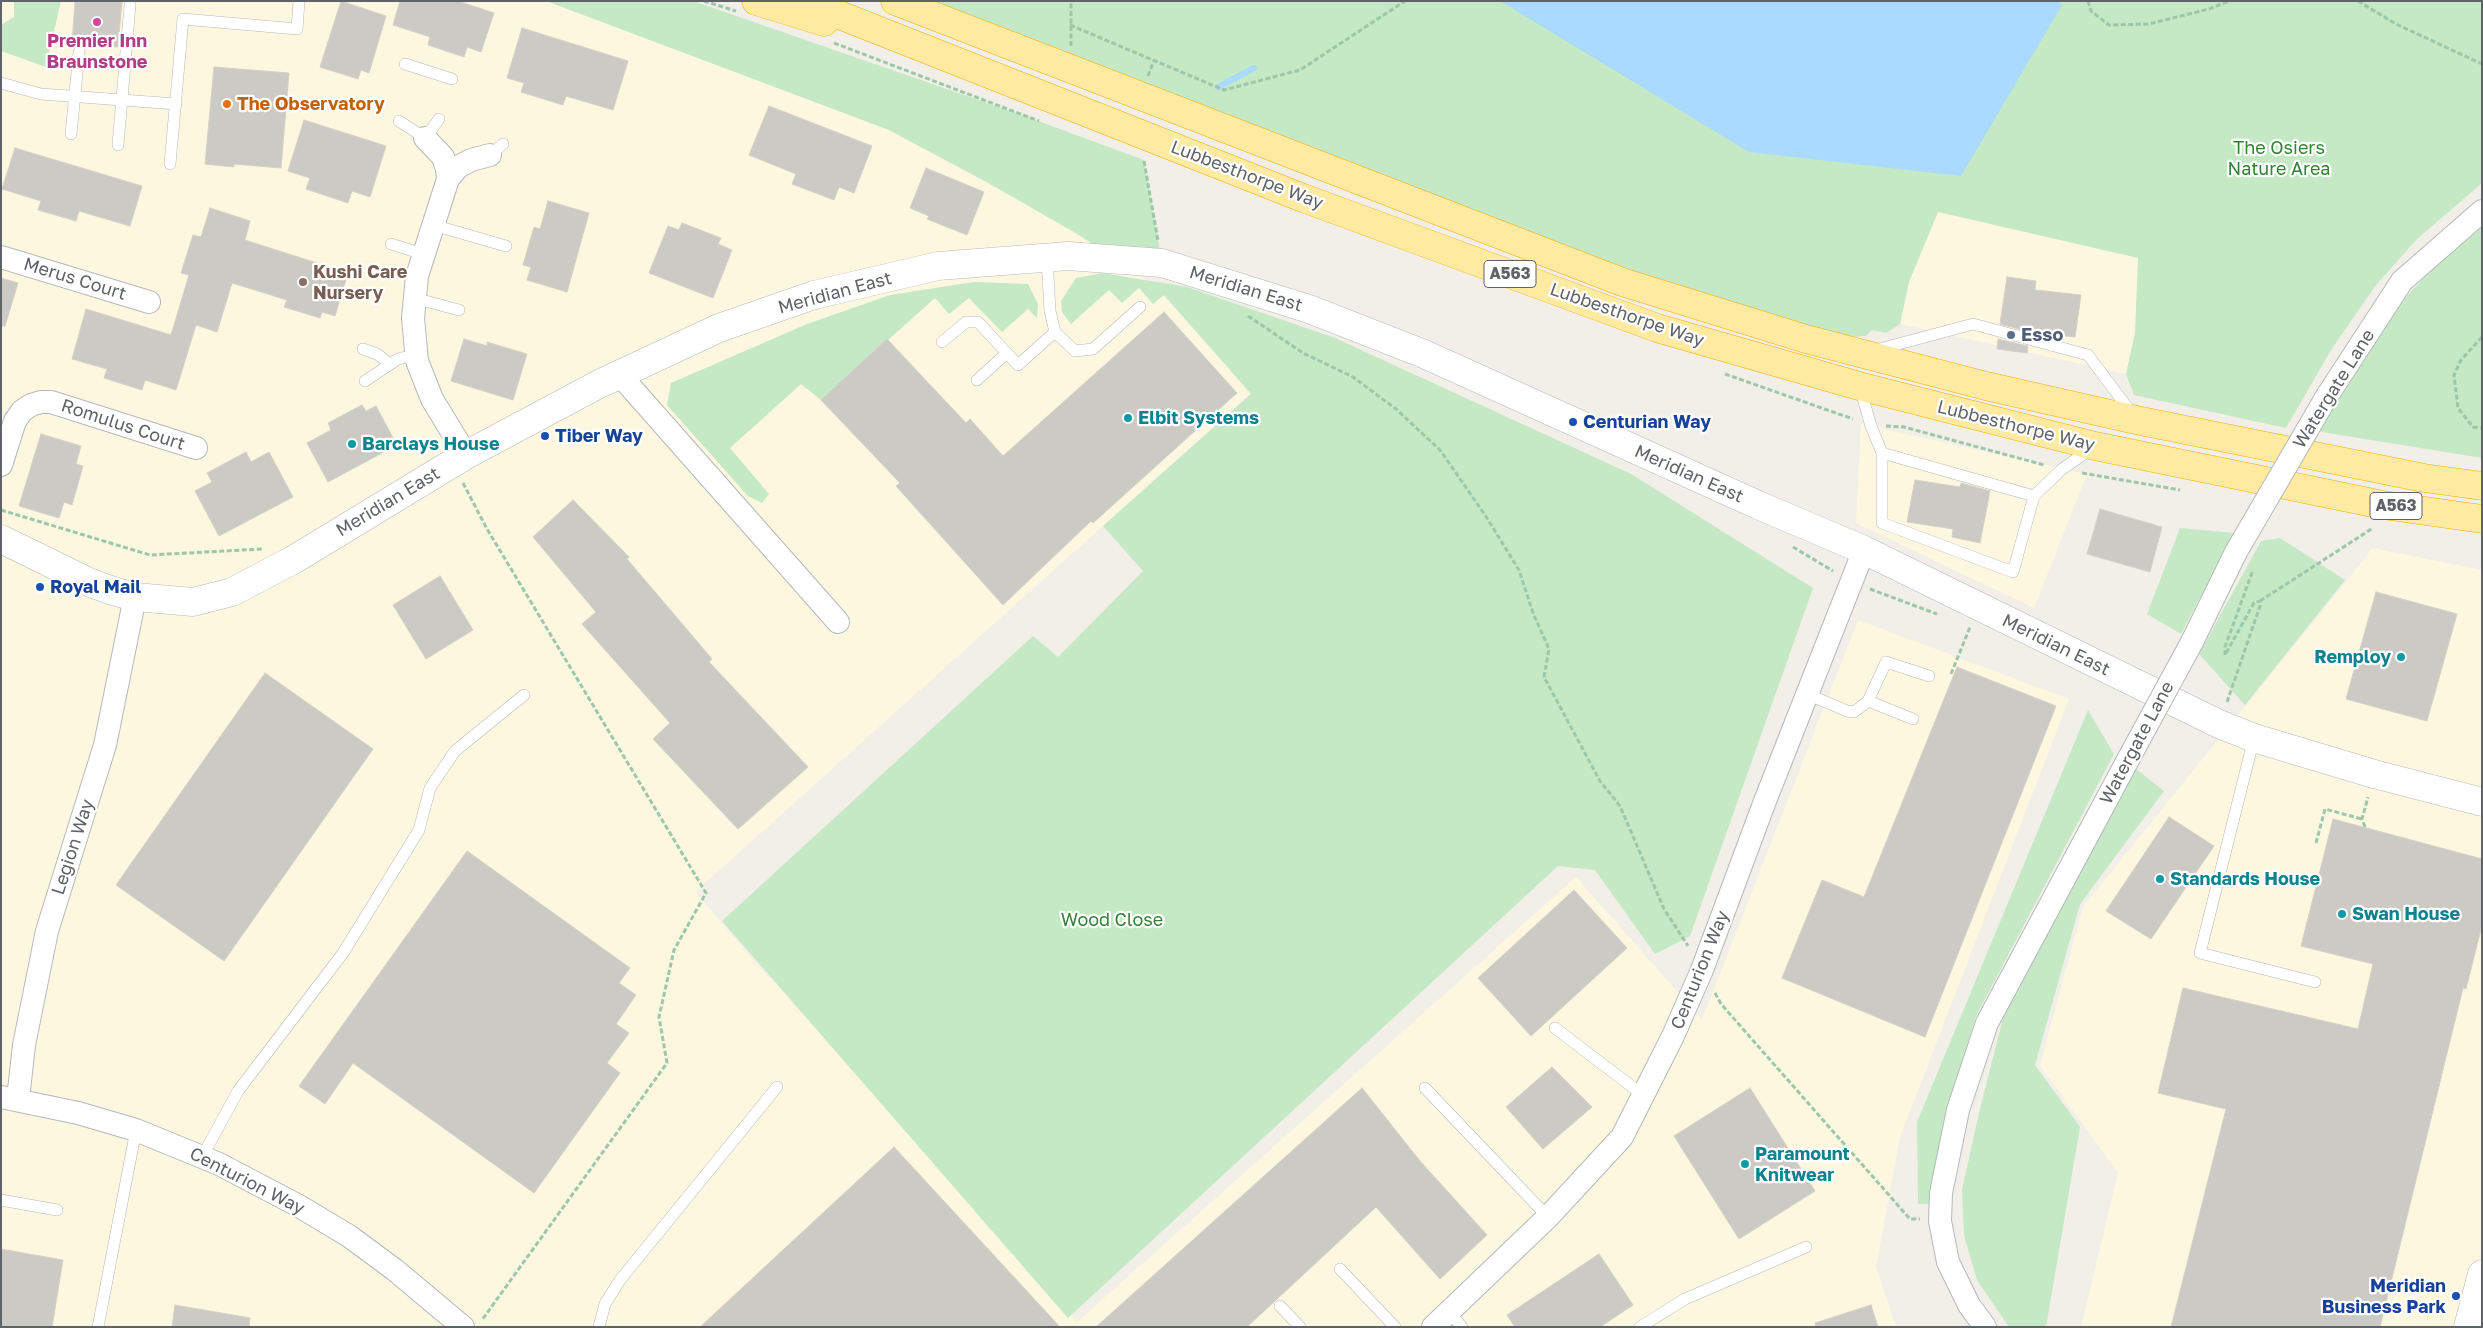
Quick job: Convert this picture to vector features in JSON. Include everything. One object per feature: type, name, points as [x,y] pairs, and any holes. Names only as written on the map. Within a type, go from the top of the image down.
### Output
[{"type":"highway","name":"Lubbesthorpe Way","points":[[804,1],[1303,198],[1647,325],[1859,386],[2096,446],[2383,505],[2482,519]]},
{"type":"highway","name":"Lubbesthorpe Way","points":[[896,1],[1622,282],[1806,339],[1986,386],[2136,420],[2424,478],[2482,486]]},
{"type":"highway","points":[[914,1],[993,38]]},
{"type":"highway","points":[[748,7],[988,73]]},
{"type":"street","points":[[425,138],[443,157],[448,179]]},
{"type":"street","points":[[464,468],[417,362],[412,318],[414,298],[417,276],[448,179],[458,167],[496,150]]},
{"type":"street","name":"Watergate Lane","points":[[1985,1327],[1969,1305],[1948,1262],[1940,1221],[1941,1193],[1958,1110],[1987,1023],[2192,642],[2246,557],[2327,396],[2402,281],[2482,211]]},
{"type":"street","name":"Merus Court","points":[[1,256],[150,302]]},
{"type":"street","name":"Meridian East","points":[[1,539],[91,583],[135,597],[193,602],[232,592],[464,468],[619,374],[719,328],[814,295],[938,266],[1068,256],[1162,263],[1309,309],[1424,354],[1749,501],[1864,550],[2219,724],[2254,738],[2374,774],[2482,802]]},
{"type":"street","points":[[619,374],[838,622]]},
{"type":"street","name":"Romulus Court","points":[[1,466],[15,421],[22,411],[31,405],[41,402],[51,402],[196,448]]},
{"type":"street","name":"Centurion Way","points":[[1448,1322],[1548,1218],[1622,1137],[1702,970],[1864,550]]},
{"type":"street","name":"Legion Way","points":[[10,1098],[47,932],[105,745],[135,597]]},
{"type":"street","name":"Centurion Way","points":[[10,1098],[136,1130],[202,1157],[299,1206],[349,1236],[395,1270],[463,1327]]},
{"type":"street","points":[[2468,1327],[2482,1274]]},
{"type":"lane","points":[[170,164],[183,19],[297,29],[299,1]]},
{"type":"lane","points":[[118,145],[130,5]]},
{"type":"lane","points":[[71,134],[79,52]]},
{"type":"lane","points":[[405,64],[452,79]]},
{"type":"lane","points":[[1,83],[41,94],[176,104]]},
{"type":"lane","points":[[400,121],[425,138],[439,119]]},
{"type":"lane","points":[[433,225],[506,246]]},
{"type":"lane","points":[[391,244],[424,254]]},
{"type":"lane","points":[[1047,258],[1050,311],[1054,332],[1075,351],[1093,349],[1140,307]]},
{"type":"lane","points":[[414,298],[459,310]]},
{"type":"lane","points":[[942,342],[966,322],[978,322],[1018,364],[1054,332]]},
{"type":"lane","points":[[1865,353],[1972,324],[2088,355],[2136,420]]},
{"type":"lane","points":[[363,349],[377,354],[390,364]]},
{"type":"lane","points":[[977,380],[1007,353]]},
{"type":"lane","points":[[365,381],[390,364],[417,354]]},
{"type":"lane","points":[[1859,386],[1871,426],[1882,453],[1882,523],[2013,572],[2034,496],[2061,470],[2096,446]]},
{"type":"lane","points":[[1882,453],[2034,496]]},
{"type":"lane","points":[[1807,694],[1847,711],[1854,712],[1868,701],[1886,662],[1929,676]]},
{"type":"lane","points":[[202,1157],[238,1091],[343,953],[419,830],[430,788],[455,751],[524,695]]},
{"type":"lane","points":[[1868,701],[1913,719]]},
{"type":"lane","points":[[2254,738],[2200,953],[2316,982]]},
{"type":"lane","points":[[1555,1028],[1643,1095]]},
{"type":"lane","points":[[599,1327],[605,1304],[620,1280],[777,1087]]},
{"type":"lane","points":[[1426,1088],[1548,1218]]},
{"type":"lane","points":[[98,1327],[136,1130]]},
{"type":"lane","points":[[1,1200],[57,1210]]},
{"type":"lane","points":[[1640,1327],[1685,1299],[1806,1247]]},
{"type":"lane","points":[[1340,1269],[1395,1327]]},
{"type":"lane","points":[[1280,1306],[1300,1327]]},
{"type":"path","points":[[704,1],[748,7]]},
{"type":"path","points":[[1064,66],[1071,45],[1072,1]]},
{"type":"path","points":[[1070,25],[1224,90],[1300,70],[1405,1]]},
{"type":"path","points":[[2088,1],[2091,11],[2109,25],[2149,24],[2209,9],[2229,1]]},
{"type":"path","points":[[2358,1],[2396,24],[2482,64]]},
{"type":"path","points":[[833,43],[1019,114]]},
{"type":"path","points":[[1144,160],[1162,263]]},
{"type":"path","points":[[1247,315],[1303,353],[1353,378],[1396,409],[1440,450],[1485,515],[1519,570],[1533,613],[1549,649],[1544,677],[1600,781],[1620,806],[1664,909],[1721,1004],[1910,1219],[1940,1221]]},
{"type":"path","points":[[2482,337],[2461,360],[2454,375],[2458,408],[2473,426],[2482,428]]},
{"type":"path","points":[[464,468],[487,529],[706,893],[674,950],[659,1017],[667,1063],[477,1327]]},
{"type":"path","points":[[2246,557],[2225,647],[2225,655],[2254,603],[2260,601],[2380,523],[2383,505]]},
{"type":"path","points":[[1,510],[150,554],[270,548]]},
{"type":"path","points":[[2219,724],[2260,601]]},
{"type":"path","points":[[1951,674],[1970,627]]},
{"type":"path","points":[[2365,826],[2362,819],[2374,774]]},
{"type":"path","points":[[2316,843],[2325,809],[2362,819]]},
{"type":"shaded area","points":[[1,1],[547,1],[889,130],[990,184],[1079,235],[1156,287],[1251,393],[695,892],[770,979],[780,967],[1077,1322],[1576,877],[1702,1020],[1858,620],[2069,699],[1900,1137],[1876,1267],[1896,1327],[1,1327]]},
{"type":"shaded area","points":[[1927,202],[2153,252],[2126,374],[1900,324]]},
{"type":"shaded area","points":[[1861,424],[2087,474],[2034,608],[1856,523]]},
{"type":"shaded area","points":[[2373,548],[2482,570],[2482,1327],[2081,1327],[2118,1173],[2040,1065],[2083,907]]},
{"type":"green space","points":[[14,1],[61,1],[46,67],[1,51],[1,25],[14,17]]},
{"type":"green space","points":[[546,1],[693,1],[1019,114],[1144,160],[1162,263],[1116,260],[1079,235],[990,184],[889,130]]},
{"type":"green space","name":"The Osiers Nature Area","points":[[914,1],[2482,1],[2482,183],[2416,240],[2376,285],[2331,350],[2286,428],[2134,395],[2126,374],[2135,333],[2138,258],[1938,212],[1909,282],[1900,324],[1886,333],[1872,330],[1866,336],[1806,339]]},
{"type":"green space","points":[[2482,223],[2482,458],[2316,431],[2383,322],[2440,260]]},
{"type":"green space","name":"Wood Close","points":[[1102,273],[1187,287],[1335,338],[1631,474],[1813,588],[1690,936],[1655,954],[1595,870],[1558,866],[1068,1318],[722,921],[1033,636],[1058,657],[1143,571],[1103,526],[1251,394],[1164,295],[1153,304],[1139,288],[1122,303],[1109,290],[1071,324],[1062,312],[1061,301],[1076,278]]},
{"type":"green space","points":[[974,282],[1028,284],[1038,304],[1037,318],[1028,309],[1002,332],[969,298],[949,314],[935,298],[821,400],[801,384],[730,448],[769,494],[762,503],[748,496],[667,405],[671,383],[807,324],[890,295]]},
{"type":"green space","points":[[2180,528],[2234,533],[2181,634],[2147,614]]},
{"type":"green space","points":[[2280,538],[2345,580],[2245,705],[2199,654],[2261,541]]},
{"type":"green space","points":[[2088,710],[2114,754],[1976,1016],[1948,1107],[1931,1204],[1918,1204],[1917,1122]]},
{"type":"green space","points":[[2136,769],[2164,791],[2080,904],[2035,1065],[2080,1127],[2046,1327],[2009,1327],[1977,1280],[1964,1235],[1962,1190],[1979,1113],[2006,1006]]},
{"type":"water","points":[[1500,1],[2058,1],[2062,5],[1961,176],[1749,152]]},
{"type":"building","name":"Premier Inn Braunstone","points":[[75,1],[122,1],[118,47],[72,44]]},
{"type":"building","points":[[341,1],[386,16],[369,73],[361,70],[358,79],[320,67]]},
{"type":"building","points":[[400,1],[458,1],[494,13],[481,52],[467,47],[464,57],[428,45],[430,37],[393,25]]},
{"type":"building","points":[[522,28],[628,61],[613,110],[566,96],[563,105],[521,92],[524,83],[507,78]]},
{"type":"building","points":[[214,67],[289,73],[281,168],[234,164],[234,167],[205,164]]},
{"type":"building","points":[[769,106],[872,146],[854,193],[839,187],[834,200],[792,184],[796,174],[749,155]]},
{"type":"building","points":[[304,120],[386,146],[370,197],[352,191],[348,203],[306,189],[310,178],[288,171]]},
{"type":"building","points":[[15,148],[142,186],[130,226],[79,211],[76,221],[38,210],[41,201],[2,189]]},
{"type":"building","points":[[926,168],[984,192],[967,235],[927,219],[929,216],[910,208]]},
{"type":"building","points":[[548,201],[589,213],[567,292],[527,280],[531,267],[523,265],[534,227],[540,229]]},
{"type":"building","points":[[210,208],[250,221],[245,240],[348,273],[335,316],[322,312],[320,318],[284,307],[287,300],[232,283],[217,332],[196,325],[176,390],[145,380],[142,390],[104,378],[107,369],[72,359],[86,309],[171,335],[189,275],[181,273],[193,235],[201,237]]},
{"type":"building","points":[[682,223],[721,238],[718,244],[732,250],[713,298],[649,273],[668,226],[679,230]]},
{"type":"building","points":[[2007,277],[2036,281],[2035,290],[2081,295],[2075,337],[2030,332],[2000,324]]},
{"type":"building","points":[[1,278],[18,283],[5,326],[1,326]]},
{"type":"building","points":[[1164,312],[1237,393],[1093,523],[1091,521],[1003,605],[896,486],[900,483],[821,400],[887,339],[966,423],[970,419],[1003,456]]},
{"type":"building","points":[[464,339],[487,346],[487,342],[527,354],[513,400],[451,381]]},
{"type":"building","points":[[1998,339],[2028,346],[2027,353],[1997,349]]},
{"type":"building","name":"Barclays House","points":[[362,405],[366,411],[376,406],[397,445],[328,482],[307,443],[331,430],[328,423]]},
{"type":"building","points":[[41,434],[81,446],[76,464],[83,466],[72,505],[64,502],[59,518],[19,506]]},
{"type":"building","points":[[246,452],[251,462],[269,452],[293,497],[219,536],[195,491],[212,482],[207,473]]},
{"type":"building","points":[[1915,480],[1960,487],[1961,483],[1990,491],[1980,543],[1952,537],[1953,529],[1907,522]]},
{"type":"building","points":[[573,500],[629,557],[627,559],[712,659],[709,662],[808,767],[738,829],[653,739],[670,723],[582,624],[596,612],[533,537]]},
{"type":"building","points":[[2100,509],[2162,527],[2150,572],[2087,554]]},
{"type":"building","points":[[440,576],[473,630],[426,659],[393,605]]},
{"type":"building","name":"Remploy","points":[[2376,592],[2457,614],[2427,721],[2346,699]]},
{"type":"building","points":[[1957,667],[2056,706],[1925,1037],[1782,978],[1822,880],[1864,897]]},
{"type":"building","points":[[265,673],[373,749],[224,961],[116,885]]},
{"type":"building","name":"Standards House","points":[[2169,817],[2214,846],[2151,939],[2106,911]]},
{"type":"building","points":[[2333,819],[2482,859],[2482,925],[2466,989],[2463,988],[2380,1327],[2171,1327],[2226,1109],[2158,1093],[2183,988],[2358,1029],[2373,964],[2301,946]]},
{"type":"building","points":[[467,851],[630,968],[619,983],[636,995],[616,1024],[629,1033],[607,1063],[620,1073],[534,1193],[353,1063],[325,1104],[299,1086]]},
{"type":"building","points":[[1574,890],[1627,948],[1531,1036],[1478,978]]},
{"type":"building","points":[[1552,1067],[1592,1107],[1543,1149],[1506,1107]]},
{"type":"building","points":[[1362,1088],[1420,1161],[1487,1235],[1440,1279],[1376,1207],[1247,1327],[1096,1327]]},
{"type":"building","name":"Paramount Knitwear","points":[[1750,1088],[1815,1191],[1739,1239],[1674,1136]]},
{"type":"building","points":[[894,1147],[1060,1327],[700,1327]]},
{"type":"building","points":[[1,1249],[63,1260],[52,1327],[1,1327]]},
{"type":"building","points":[[1599,1254],[1633,1305],[1600,1327],[1515,1327],[1507,1315]]},
{"type":"building","points":[[175,1305],[250,1318],[249,1327],[172,1327]]},
{"type":"building","points":[[1871,1305],[1878,1327],[1816,1327],[1815,1323]]},
{"type":"waterway","points":[[1218,87],[1254,68]]},
{"type":"place","name":"Premier Inn Braunstone","points":[[97,22]]},
{"type":"place","name":"The Observatory","points":[[227,104]]},
{"type":"place","name":"Kushi Care Nursery","points":[[303,282]]},
{"type":"place","name":"Esso","points":[[2011,335]]},
{"type":"place","name":"Elbit Systems","points":[[1128,418]]},
{"type":"place","name":"Centurian Way","points":[[1573,422]]},
{"type":"place","name":"Tiber Way","points":[[545,436]]},
{"type":"place","name":"Barclays House","points":[[352,444]]},
{"type":"place","name":"Royal Mail","points":[[40,587]]},
{"type":"place","name":"Remploy","points":[[2401,657]]},
{"type":"place","name":"Standards House","points":[[2160,879]]},
{"type":"place","name":"Swan House","points":[[2342,914]]},
{"type":"place","name":"Paramount Knitwear","points":[[1745,1164]]},
{"type":"place","name":"Meridian Business Park","points":[[2456,1296]]}]
